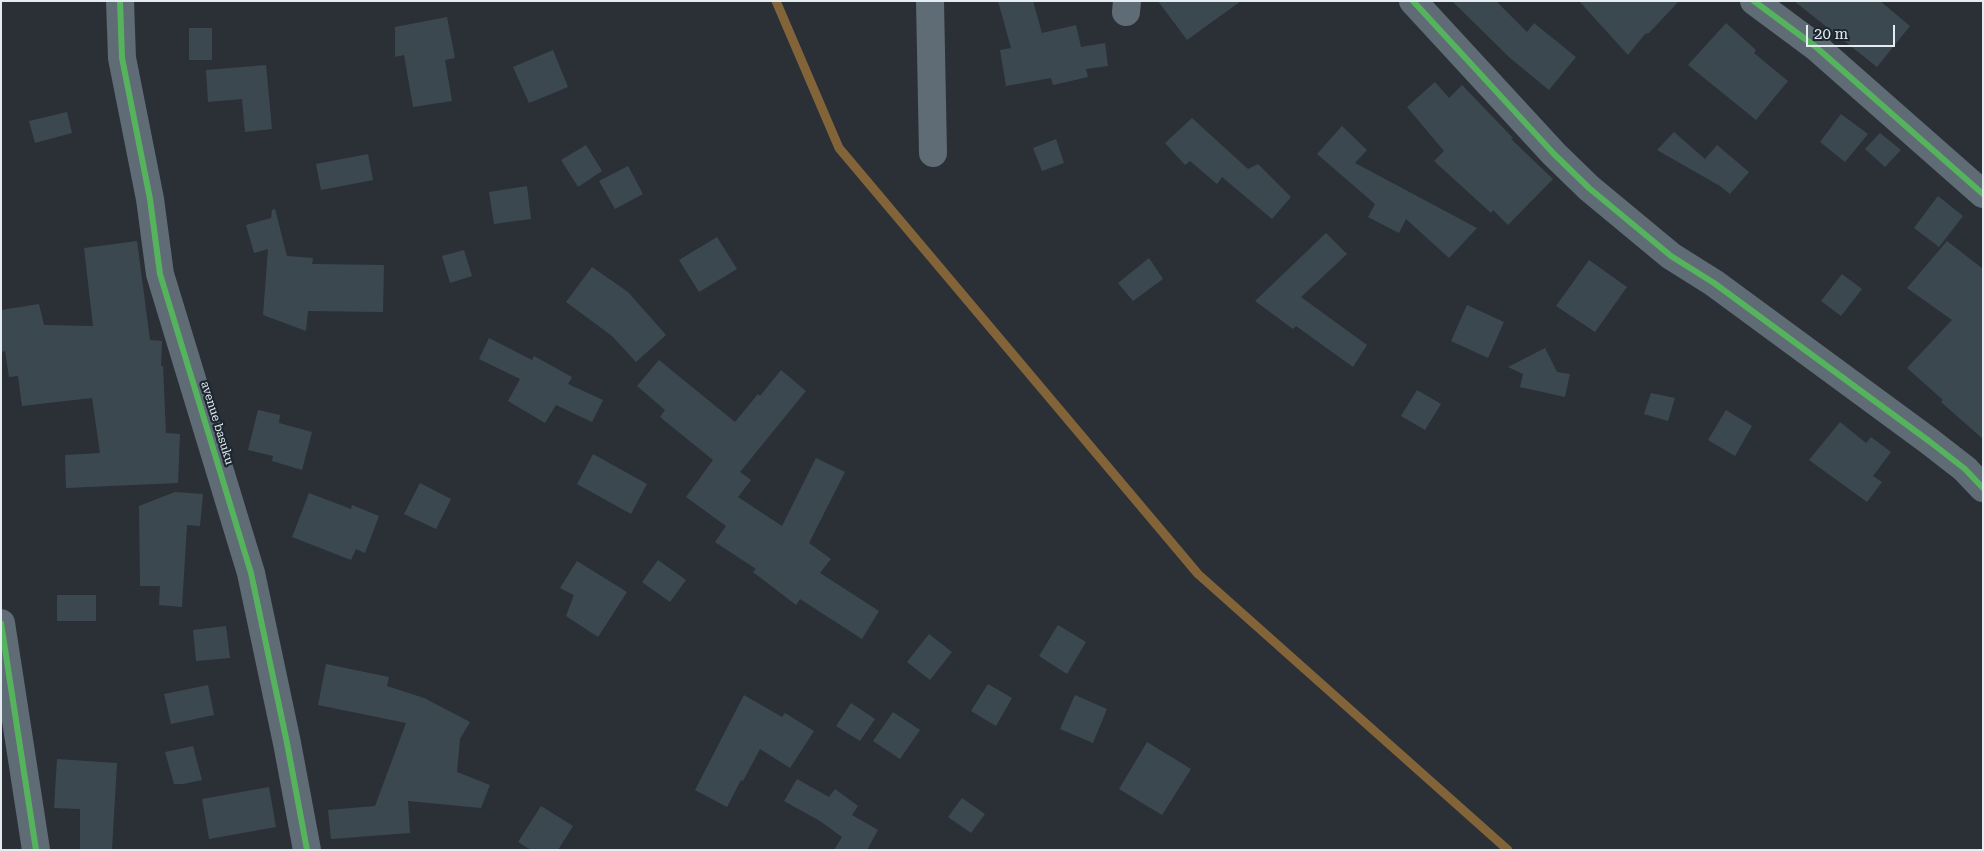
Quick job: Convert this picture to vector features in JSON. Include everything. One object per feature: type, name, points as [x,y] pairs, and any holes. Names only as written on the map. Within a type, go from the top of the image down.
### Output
[{"type":"street","name":"avenue basuku","points":[[120,1],[122,58],[150,200],[160,274],[251,573],[287,743],[307,850]]},
{"type":"street","points":[[930,1],[933,153]]},
{"type":"street","points":[[1413,1],[1554,154],[1589,188],[1671,256],[1714,283],[1929,441],[1965,469],[1983,488]]},
{"type":"street","points":[[1754,1],[1816,47],[1983,194]]},
{"type":"street","points":[[1,623],[36,850]]},
{"type":"building","points":[[998,1],[1033,1],[1042,33],[1076,25],[1081,47],[1105,43],[1108,66],[1086,69],[1088,77],[1053,85],[1051,78],[1006,86],[1000,50],[1011,48]]},
{"type":"building","points":[[1158,1],[1241,1],[1187,40]]},
{"type":"building","points":[[1452,1],[1496,1],[1527,32],[1534,23],[1576,57],[1549,90],[1510,58]]},
{"type":"building","points":[[1579,1],[1679,1],[1649,33],[1645,34],[1628,55]]},
{"type":"building","points":[[1794,1],[1880,1],[1910,26],[1877,67]]},
{"type":"building","points":[[447,17],[455,58],[445,60],[452,101],[413,107],[404,55],[395,57],[395,27]]},
{"type":"building","points":[[1726,23],[1756,50],[1754,53],[1788,81],[1756,120],[1688,65]]},
{"type":"building","points":[[189,28],[212,28],[212,60],[189,60]]},
{"type":"building","points":[[553,50],[568,87],[529,103],[513,67]]},
{"type":"building","points":[[266,65],[272,129],[245,132],[242,99],[208,102],[206,70]]},
{"type":"building","points":[[1435,82],[1449,98],[1462,85],[1513,138],[1511,139],[1553,179],[1508,225],[1493,210],[1491,213],[1434,161],[1444,151],[1407,107]]},
{"type":"building","points":[[67,112],[72,133],[35,143],[29,121]]},
{"type":"building","points":[[1841,114],[1868,134],[1845,162],[1820,142]]},
{"type":"building","points":[[1192,118],[1248,169],[1258,164],[1291,197],[1272,219],[1222,177],[1217,184],[1190,161],[1185,165],[1165,143]]},
{"type":"building","points":[[1342,126],[1367,150],[1355,163],[1477,228],[1449,258],[1406,219],[1399,233],[1368,217],[1375,204],[1317,154]]},
{"type":"building","points":[[1674,132],[1705,159],[1717,145],[1749,172],[1730,194],[1720,186],[1657,150]]},
{"type":"building","points":[[1880,133],[1901,150],[1885,167],[1865,149]]},
{"type":"building","points":[[1056,139],[1064,163],[1042,171],[1033,148]]},
{"type":"building","points":[[586,145],[602,171],[578,187],[561,160]]},
{"type":"building","points":[[368,154],[373,180],[321,190],[316,164]]},
{"type":"building","points":[[628,166],[643,194],[615,209],[599,181]]},
{"type":"building","points":[[527,186],[531,219],[494,224],[489,192]]},
{"type":"building","points":[[1938,196],[1963,216],[1939,247],[1914,228]]},
{"type":"building","points":[[275,209],[287,256],[313,258],[312,264],[384,265],[383,312],[308,311],[306,331],[263,315],[268,249],[254,253],[246,225],[271,218],[272,210]]},
{"type":"building","points":[[1326,233],[1347,254],[1301,297],[1367,345],[1353,367],[1296,326],[1293,329],[1255,301]]},
{"type":"building","points":[[717,237],[737,269],[699,292],[679,260]]},
{"type":"building","points":[[137,241],[150,340],[162,341],[161,366],[163,366],[166,433],[180,434],[178,483],[66,488],[65,455],[100,453],[92,398],[22,406],[18,376],[9,377],[5,351],[1,352],[1,310],[39,304],[44,325],[93,326],[84,248]]},
{"type":"building","points":[[1947,241],[1983,269],[1983,439],[1941,402],[1943,400],[1907,368],[1952,320],[1907,288]]},
{"type":"building","points":[[464,250],[472,276],[450,283],[442,256]]},
{"type":"building","points":[[1149,258],[1163,279],[1133,301],[1118,283]]},
{"type":"building","points":[[1589,260],[1627,287],[1595,332],[1556,306]]},
{"type":"building","points":[[592,267],[628,292],[666,335],[636,362],[612,336],[566,302]]},
{"type":"building","points":[[1842,274],[1862,289],[1841,316],[1821,301]]},
{"type":"building","points":[[1467,305],[1504,322],[1488,358],[1451,341]]},
{"type":"building","points":[[489,338],[532,360],[534,356],[572,377],[568,384],[603,400],[592,422],[556,405],[545,423],[508,401],[520,379],[479,359]]},
{"type":"building","points":[[1545,348],[1557,372],[1570,374],[1565,397],[1520,387],[1523,374],[1508,367]]},
{"type":"building","points":[[659,360],[735,422],[781,370],[806,391],[740,472],[751,480],[738,497],[782,526],[816,458],[845,472],[809,543],[831,559],[820,573],[879,611],[862,639],[800,599],[796,605],[753,572],[756,569],[715,542],[726,526],[686,497],[713,460],[660,417],[665,410],[637,386]]},
{"type":"building","points":[[1417,390],[1441,404],[1425,430],[1401,416]]},
{"type":"building","points":[[1651,393],[1675,398],[1668,421],[1644,414]]},
{"type":"building","points":[[258,410],[280,415],[279,423],[312,432],[302,470],[272,461],[273,456],[248,450]]},
{"type":"building","points":[[1726,410],[1752,426],[1735,456],[1708,440]]},
{"type":"building","points":[[1840,422],[1866,443],[1871,437],[1891,452],[1873,476],[1882,482],[1867,502],[1809,460]]},
{"type":"building","points":[[593,454],[647,484],[631,514],[577,484]]},
{"type":"building","points":[[420,483],[451,499],[436,529],[404,514]]},
{"type":"building","points":[[175,492],[203,494],[200,526],[187,525],[182,607],[159,605],[160,586],[140,586],[139,506]]},
{"type":"building","points":[[309,493],[351,509],[352,505],[379,516],[365,553],[356,549],[351,560],[292,537]]},
{"type":"building","points":[[658,560],[686,580],[670,602],[642,582]]},
{"type":"building","points":[[577,561],[627,592],[598,637],[566,616],[574,595],[560,588]]},
{"type":"building","points":[[57,595],[96,595],[96,621],[57,621]]},
{"type":"building","points":[[1058,625],[1086,642],[1067,674],[1039,656]]},
{"type":"building","points":[[226,626],[230,658],[196,661],[193,630]]},
{"type":"building","points":[[929,634],[952,652],[930,680],[907,662]]},
{"type":"building","points":[[326,664],[389,677],[387,686],[424,698],[470,722],[460,739],[457,772],[490,785],[481,808],[408,801],[410,833],[331,839],[328,810],[375,806],[406,723],[318,705]]},
{"type":"building","points":[[988,684],[1012,698],[996,726],[971,711]]},
{"type":"building","points":[[208,685],[214,715],[171,724],[164,694]]},
{"type":"building","points":[[744,695],[782,717],[785,713],[814,731],[790,768],[760,749],[727,807],[695,790]]},
{"type":"building","points":[[1075,695],[1107,709],[1093,743],[1060,729]]},
{"type":"building","points":[[851,703],[875,719],[860,741],[836,726]]},
{"type":"building","points":[[893,712],[920,730],[900,759],[873,741]]},
{"type":"building","points":[[1147,742],[1191,769],[1162,815],[1119,789]]},
{"type":"building","points":[[193,746],[202,780],[174,784],[165,752]]},
{"type":"building","points":[[57,759],[117,763],[112,850],[80,850],[80,809],[54,808]]},
{"type":"building","points":[[797,779],[829,797],[835,789],[858,806],[852,815],[878,830],[867,850],[834,850],[842,837],[820,821],[784,801]]},
{"type":"building","points":[[269,787],[276,827],[209,839],[202,799]]},
{"type":"building","points":[[962,798],[985,814],[971,833],[948,817]]},
{"type":"building","points":[[541,806],[573,826],[558,850],[531,850],[518,842]]},
{"type":"waterway","points":[[776,1],[839,148],[1198,574],[1508,850]]},
{"type":"cycle path","points":[[120,1],[122,58],[150,199],[160,274],[251,573],[287,743],[307,850]]},
{"type":"cycle path","points":[[1413,1],[1554,154],[1589,188],[1671,256],[1714,283],[1929,441],[1965,469],[1983,488]]},
{"type":"cycle path","points":[[1754,1],[1816,47],[1983,194]]},
{"type":"cycle path","points":[[1,623],[36,850]]}]
